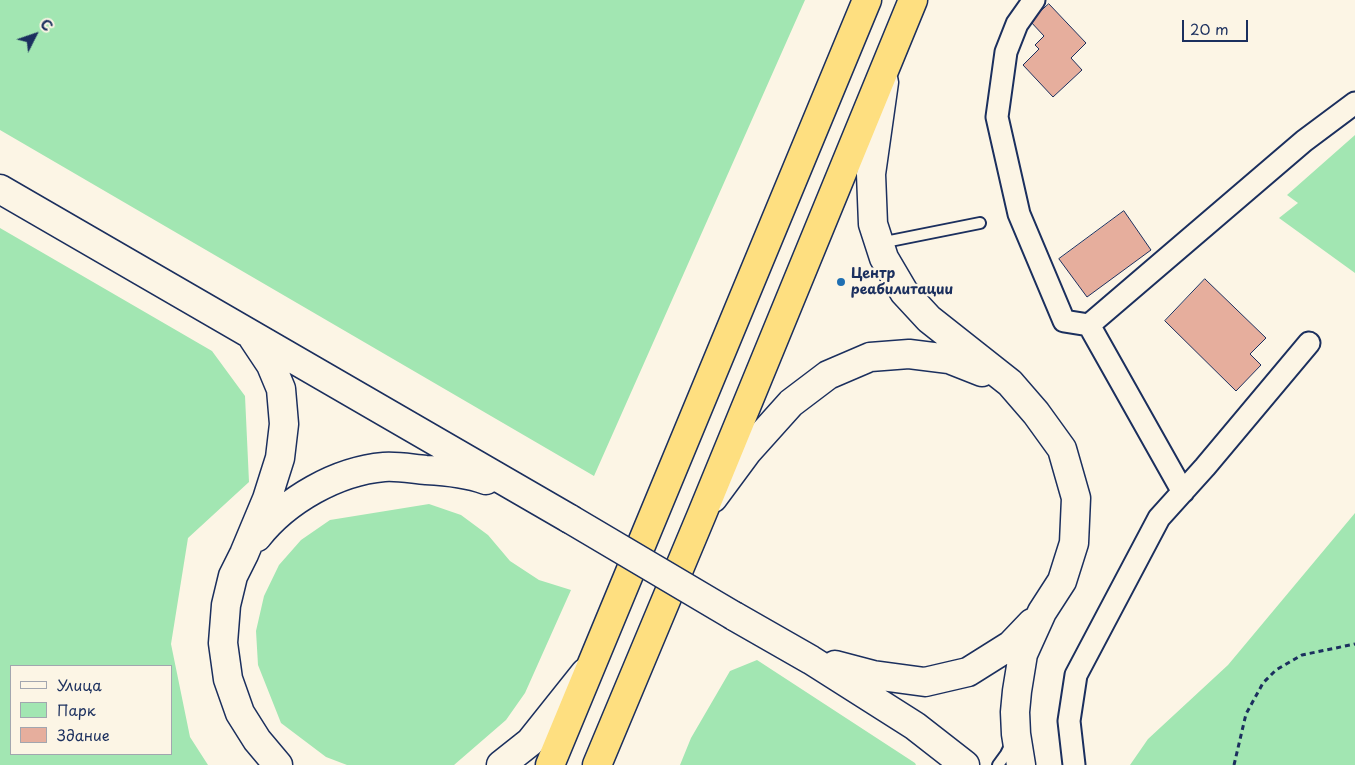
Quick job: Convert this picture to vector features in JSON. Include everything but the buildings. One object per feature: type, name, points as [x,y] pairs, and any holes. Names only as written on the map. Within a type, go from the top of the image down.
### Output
[{"type":"highway","points":[[550,765],[867,0]]},
{"type":"highway","points":[[597,765],[913,0]]},
{"type":"main road","points":[[886,65],[872,174],[873,224],[884,258],[904,292],[929,319],[1010,383],[1036,413],[1062,449],[1076,498],[1074,543],[1062,581],[1042,612],[1023,654],[1015,712],[1021,765]]},
{"type":"main road","points":[[0,189],[812,660],[915,726],[966,765]]},
{"type":"main road","points":[[251,334],[281,389],[284,424],[280,458],[267,499],[233,576],[226,605],[222,643],[228,679],[240,713],[257,740],[278,765]]},
{"type":"main road","points":[[702,514],[748,452],[791,403],[828,375],[870,357],[909,354],[949,359],[1010,383]]},
{"type":"main road","points":[[244,554],[262,531],[280,513],[314,489],[350,474],[385,467],[438,471],[476,476],[524,494]]},
{"type":"main road","points":[[812,660],[873,675],[925,682],[968,672],[1011,645],[1042,612]]},
{"type":"main road","points":[[501,765],[530,742],[590,666]]},
{"type":"street","points":[[1034,0],[1017,24],[1006,52],[997,117],[1019,214],[1064,321],[1089,325],[1304,141],[1355,103]]},
{"type":"street","points":[[1089,325],[1183,492]]},
{"type":"street","points":[[1074,765],[1069,720],[1076,675],[1159,518],[1310,343]]},
{"type":"lane","points":[[879,243],[980,224]]},
{"type":"lane","points":[[998,765],[1016,734]]},
{"type":"path","points":[[1234,765],[1246,714],[1263,683],[1276,670],[1302,655],[1355,644]]},
{"type":"green space","points":[[0,0],[805,0],[594,476],[0,130]]},
{"type":"green space","points":[[1355,135],[1355,273],[1279,218],[1298,203],[1287,195]]},
{"type":"green space","points":[[0,228],[212,351],[245,396],[249,482],[188,538],[171,644],[190,737],[208,765],[0,765]]},
{"type":"green space","points":[[429,504],[461,515],[488,535],[510,561],[539,580],[571,590],[525,693],[506,720],[454,765],[347,765],[326,757],[281,723],[258,665],[256,631],[264,596],[279,565],[301,540],[330,520]]},
{"type":"green space","points":[[1355,513],[1355,765],[1130,765],[1148,739],[1228,665]]},
{"type":"green space","points":[[757,660],[916,765],[680,765],[691,738],[730,671]]},
{"type":"place","name":"Центр реабилитации","points":[[841,282]]}]
